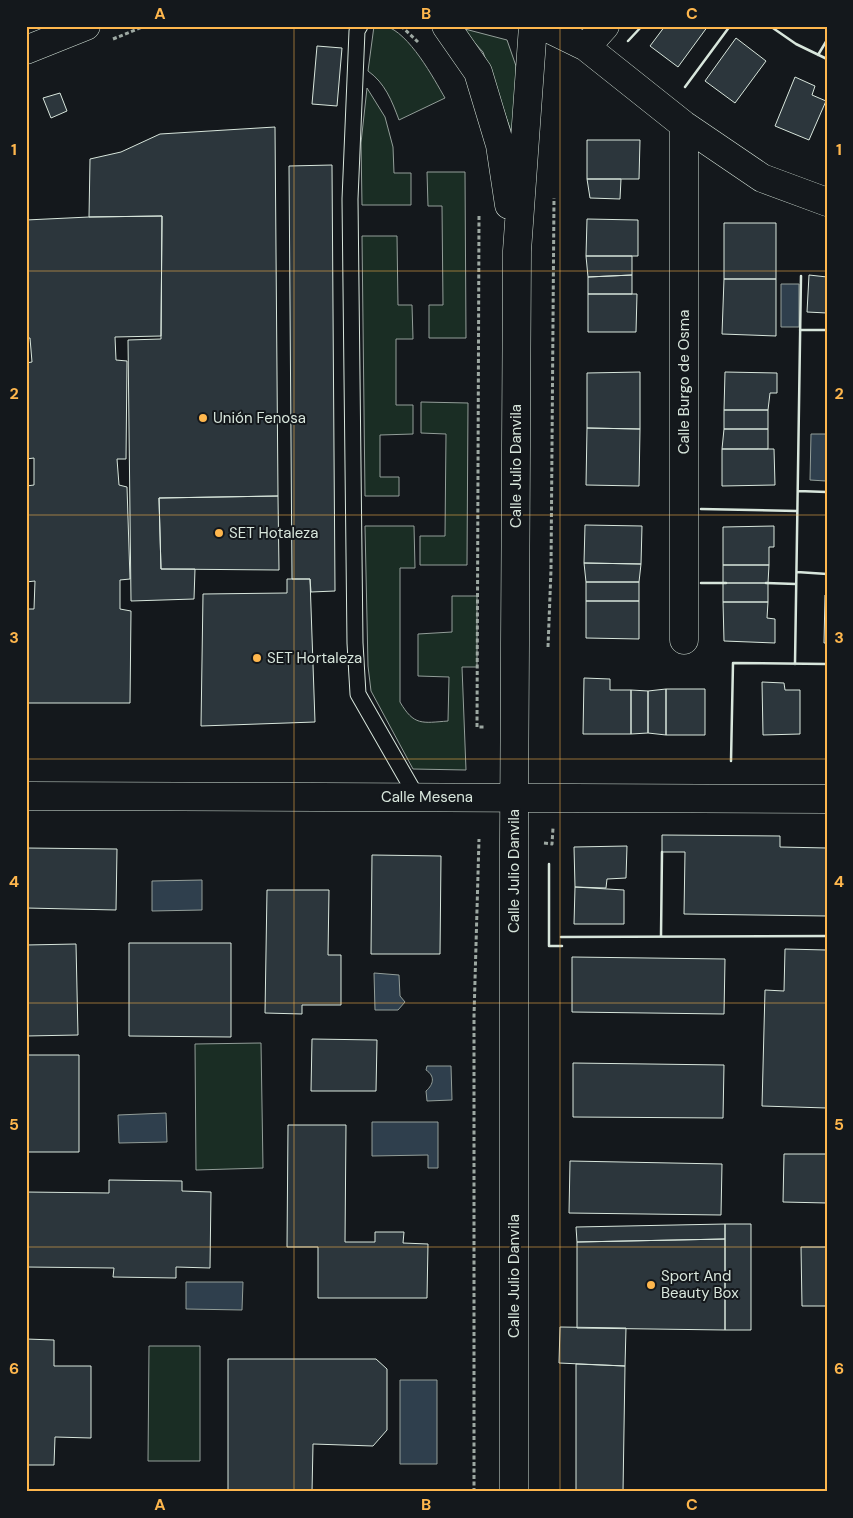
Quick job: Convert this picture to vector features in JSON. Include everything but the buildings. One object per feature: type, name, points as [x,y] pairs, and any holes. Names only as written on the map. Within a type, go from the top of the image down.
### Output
[{"type":"street","points":[[26,50],[86,26]]},
{"type":"street","name":"Calle Julio Danvila","points":[[446,26],[478,72],[500,145],[517,251]]},
{"type":"street","name":"Calle Julio Danvila","points":[[514,1492],[514,798],[517,251],[533,26]]},
{"type":"street","points":[[543,26],[586,47],[684,125],[762,178],[827,202]]},
{"type":"street","points":[[586,47],[605,26]]},
{"type":"street","name":"Calle Burgo de Osma","points":[[684,125],[684,640]]},
{"type":"street","name":"Calle Mesena","points":[[26,796],[827,799]]},
{"type":"lane","points":[[360,26],[357,31],[350,199],[355,643],[358,694],[417,797]]},
{"type":"path","points":[[402,26],[423,47]]},
{"type":"path","points":[[548,649],[551,541],[554,190]]},
{"type":"path","points":[[478,727],[479,215]]},
{"type":"path","points":[[538,843],[552,844],[555,816],[554,798]]},
{"type":"path","points":[[474,1492],[474,1016],[479,840]]},
{"type":"green space","points":[[374,26],[385,26],[394,30],[412,46],[445,98],[399,120],[391,99],[379,81],[368,71]]},
{"type":"green space","points":[[461,28],[507,40],[516,66],[517,148],[483,52]]},
{"type":"green space","points":[[367,88],[385,117],[393,147],[394,173],[411,173],[411,205],[362,205],[361,143]]},
{"type":"green space","points":[[427,172],[465,172],[466,338],[429,338],[429,305],[443,305],[442,206],[428,206]]},
{"type":"green space","points":[[362,236],[397,236],[398,305],[412,305],[413,339],[396,339],[396,405],[413,405],[413,434],[380,435],[380,477],[399,477],[399,496],[365,496]]},
{"type":"green space","points":[[421,402],[468,403],[467,565],[420,565],[420,536],[445,536],[446,434],[421,433]]},
{"type":"green space","points":[[365,526],[414,526],[415,568],[400,568],[400,702],[414,719],[425,722],[448,721],[449,677],[418,676],[418,634],[452,632],[452,596],[477,596],[477,667],[462,667],[466,770],[413,769],[371,691],[368,666]]},
{"type":"green space","points":[[261,1043],[263,1168],[196,1170],[195,1044]]},
{"type":"green space","points":[[149,1346],[200,1346],[200,1461],[148,1461]]},
{"type":"water","points":[[781,284],[799,284],[799,327],[781,327]]},
{"type":"water","points":[[811,434],[827,434],[826,481],[810,480]]},
{"type":"water","points":[[202,880],[202,910],[152,911],[152,881]]},
{"type":"water","points":[[374,973],[399,975],[400,996],[405,1002],[398,1010],[375,1010]]},
{"type":"water","points":[[427,1066],[451,1066],[452,1100],[427,1101],[426,1091],[431,1086],[432,1077],[426,1070]]},
{"type":"water","points":[[166,1113],[167,1142],[119,1143],[118,1115]]},
{"type":"water","points":[[372,1122],[438,1122],[438,1168],[428,1168],[428,1155],[372,1156]]},
{"type":"water","points":[[186,1282],[243,1282],[242,1310],[186,1309]]},
{"type":"water","points":[[400,1380],[437,1380],[437,1464],[400,1464]]},
{"type":"wall","points":[[628,41],[642,26]]},
{"type":"wall","points":[[685,87],[730,26]]},
{"type":"wall","points":[[770,26],[796,44],[827,59]]},
{"type":"wall","points":[[818,55],[827,40]]},
{"type":"wall","points":[[795,664],[801,276]]},
{"type":"wall","points":[[800,330],[827,330]]},
{"type":"wall","points":[[798,491],[827,492]]},
{"type":"wall","points":[[701,509],[797,511]]},
{"type":"wall","points":[[797,572],[827,574]]},
{"type":"wall","points":[[701,583],[726,583]]},
{"type":"wall","points":[[766,583],[796,584]]},
{"type":"wall","points":[[731,761],[733,663],[827,664]]},
{"type":"wall","points":[[661,936],[662,852]]},
{"type":"wall","points":[[549,864],[549,946],[562,946]]},
{"type":"wall","points":[[561,937],[827,936]]},
{"type":"place","name":"Unión Fenosa","points":[[203,418]]},
{"type":"place","name":"SET Hotaleza","points":[[219,533]]},
{"type":"place","name":"SET Hortaleza","points":[[257,658]]},
{"type":"place","name":"Sport And Beauty Box","points":[[651,1285]]}]
